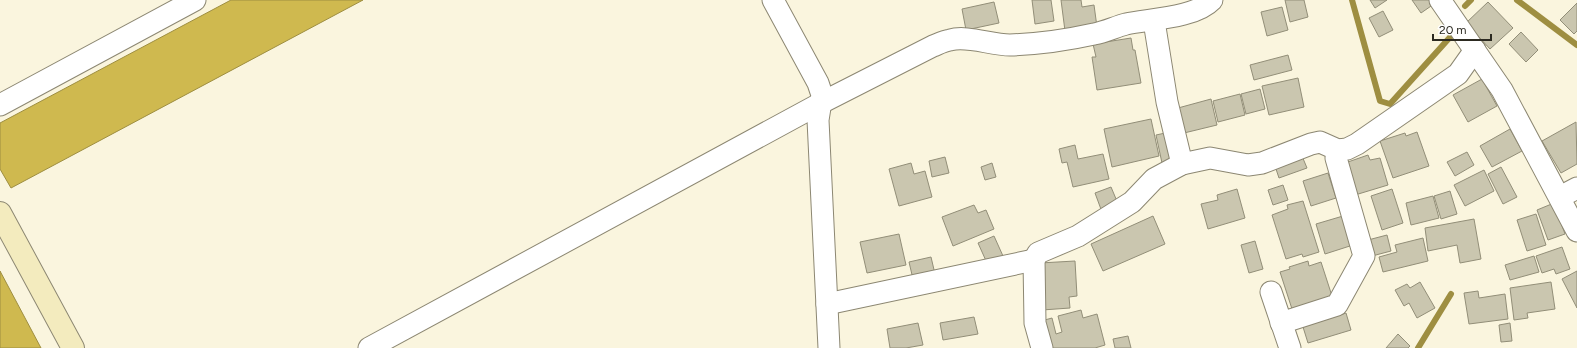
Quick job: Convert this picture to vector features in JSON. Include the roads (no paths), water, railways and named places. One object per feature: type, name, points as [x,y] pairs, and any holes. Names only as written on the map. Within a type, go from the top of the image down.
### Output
[{"type":"street","points":[[0,105],[195,0]]},
{"type":"street","points":[[773,0],[818,83],[822,95],[818,120],[829,348]]},
{"type":"street","points":[[369,348],[821,103],[933,46],[950,40],[963,38],[992,44],[1011,45],[1095,34],[1126,24],[1154,21],[1202,8],[1212,0]]},
{"type":"street","points":[[1442,1],[1476,50],[1568,193],[1577,231]]},
{"type":"street","points":[[1154,21],[1167,102],[1182,164]]},
{"type":"street","points":[[1042,348],[1035,323],[1034,260],[1038,254],[1078,236],[1132,202],[1154,179],[1182,164],[1210,158],[1248,165],[1262,163],[1320,142],[1338,150],[1357,144],[1458,74],[1476,50]]},
{"type":"street","points":[[1281,323],[1336,304],[1364,256],[1336,158],[1338,150]]},
{"type":"street","points":[[0,213],[73,348]]},
{"type":"street","points":[[827,304],[1034,260]]},
{"type":"street","points":[[1271,292],[1290,348]]},
{"type":"waterway","points":[[1352,0],[1380,101],[1390,104],[1452,35]]},
{"type":"waterway","points":[[1465,6],[1471,0]]},
{"type":"waterway","points":[[1517,0],[1577,45]]},
{"type":"waterway","points":[[1418,348],[1451,294]]}]
